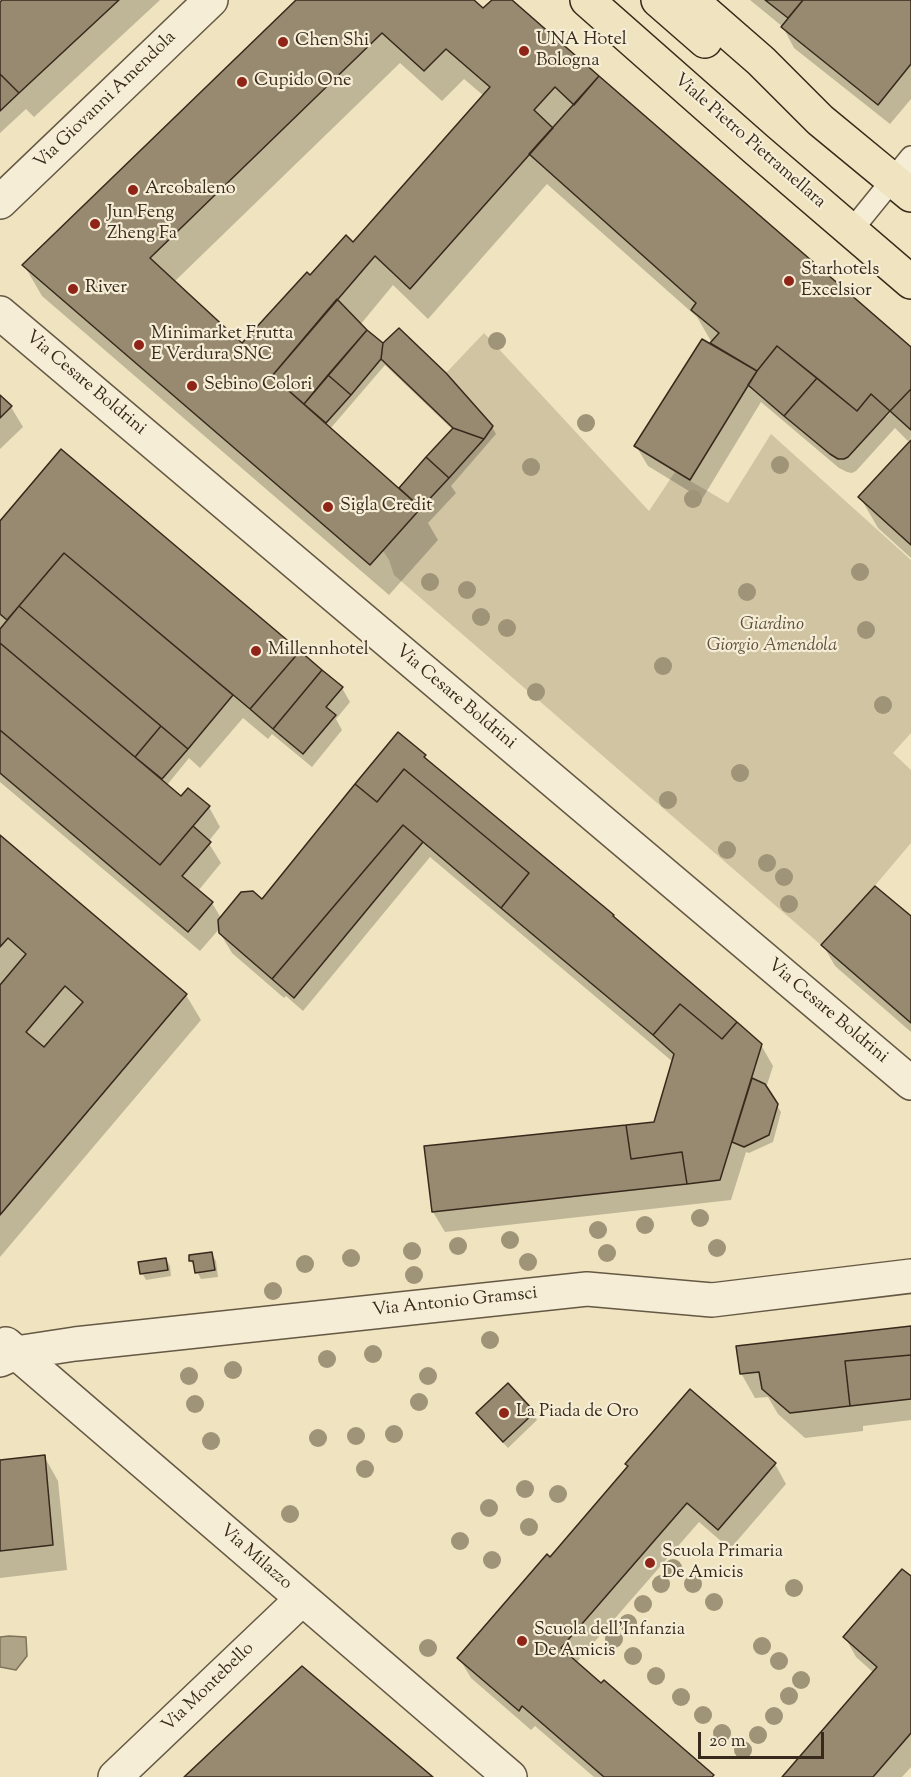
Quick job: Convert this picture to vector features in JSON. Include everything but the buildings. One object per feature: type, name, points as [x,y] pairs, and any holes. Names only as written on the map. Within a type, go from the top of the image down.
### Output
[{"type":"main road","name":"Viale Pietro Pietramellara","points":[[587,0],[911,282]]},
{"type":"main road","points":[[658,0],[750,77],[820,120],[905,178]]},
{"type":"main road","points":[[691,0],[747,48],[820,120]]},
{"type":"street","name":"Via Giovanni Amendola","points":[[0,202],[211,0]]},
{"type":"street","name":"Via Cesare Boldrini","points":[[0,313],[911,1083]]},
{"type":"street","name":"Via Antonio Gramsci","points":[[5,1350],[586,1289],[712,1300],[911,1276]]},
{"type":"street","name":"Via Milazzo","points":[[5,1350],[510,1777]]},
{"type":"street","name":"Via Montebello","points":[[126,1767],[302,1599]]},
{"type":"lane","points":[[851,231],[905,178]]},
{"type":"green space","name":"Giardino Giorgio Amendola","points":[[484,333],[649,511],[675,472],[728,503],[771,434],[911,560],[911,733],[893,753],[911,770],[911,843],[821,945],[394,575],[383,551],[493,426],[446,373]]},
{"type":"shaded area","points":[[0,1637],[26,1637],[27,1656],[16,1670],[0,1667]]},
{"type":"place","name":"Chen Shi","points":[[283,42]]},
{"type":"place","name":"UNA Hotel Bologna","points":[[524,51]]},
{"type":"place","name":"Cupido One","points":[[242,82]]},
{"type":"place","name":"Arcobaleno","points":[[133,190]]},
{"type":"place","name":"Jun Feng Zheng Fa","points":[[95,224]]},
{"type":"place","name":"Starhotels Excelsior","points":[[789,281]]},
{"type":"place","name":"River","points":[[73,289]]},
{"type":"place","name":"Minimarket Frutta E Verdura SNC","points":[[139,345]]},
{"type":"place","name":"Sebino Colori","points":[[192,386]]},
{"type":"place","name":"Sigla Credit","points":[[328,507]]},
{"type":"place","name":"Millennhotel","points":[[256,651]]},
{"type":"place","name":"La Piada de Oro","points":[[504,1413]]},
{"type":"place","name":"Scuola Primaria De Amicis","points":[[650,1563]]},
{"type":"place","name":"Scuola dell'Infanzia De Amicis","points":[[522,1641]]}]
